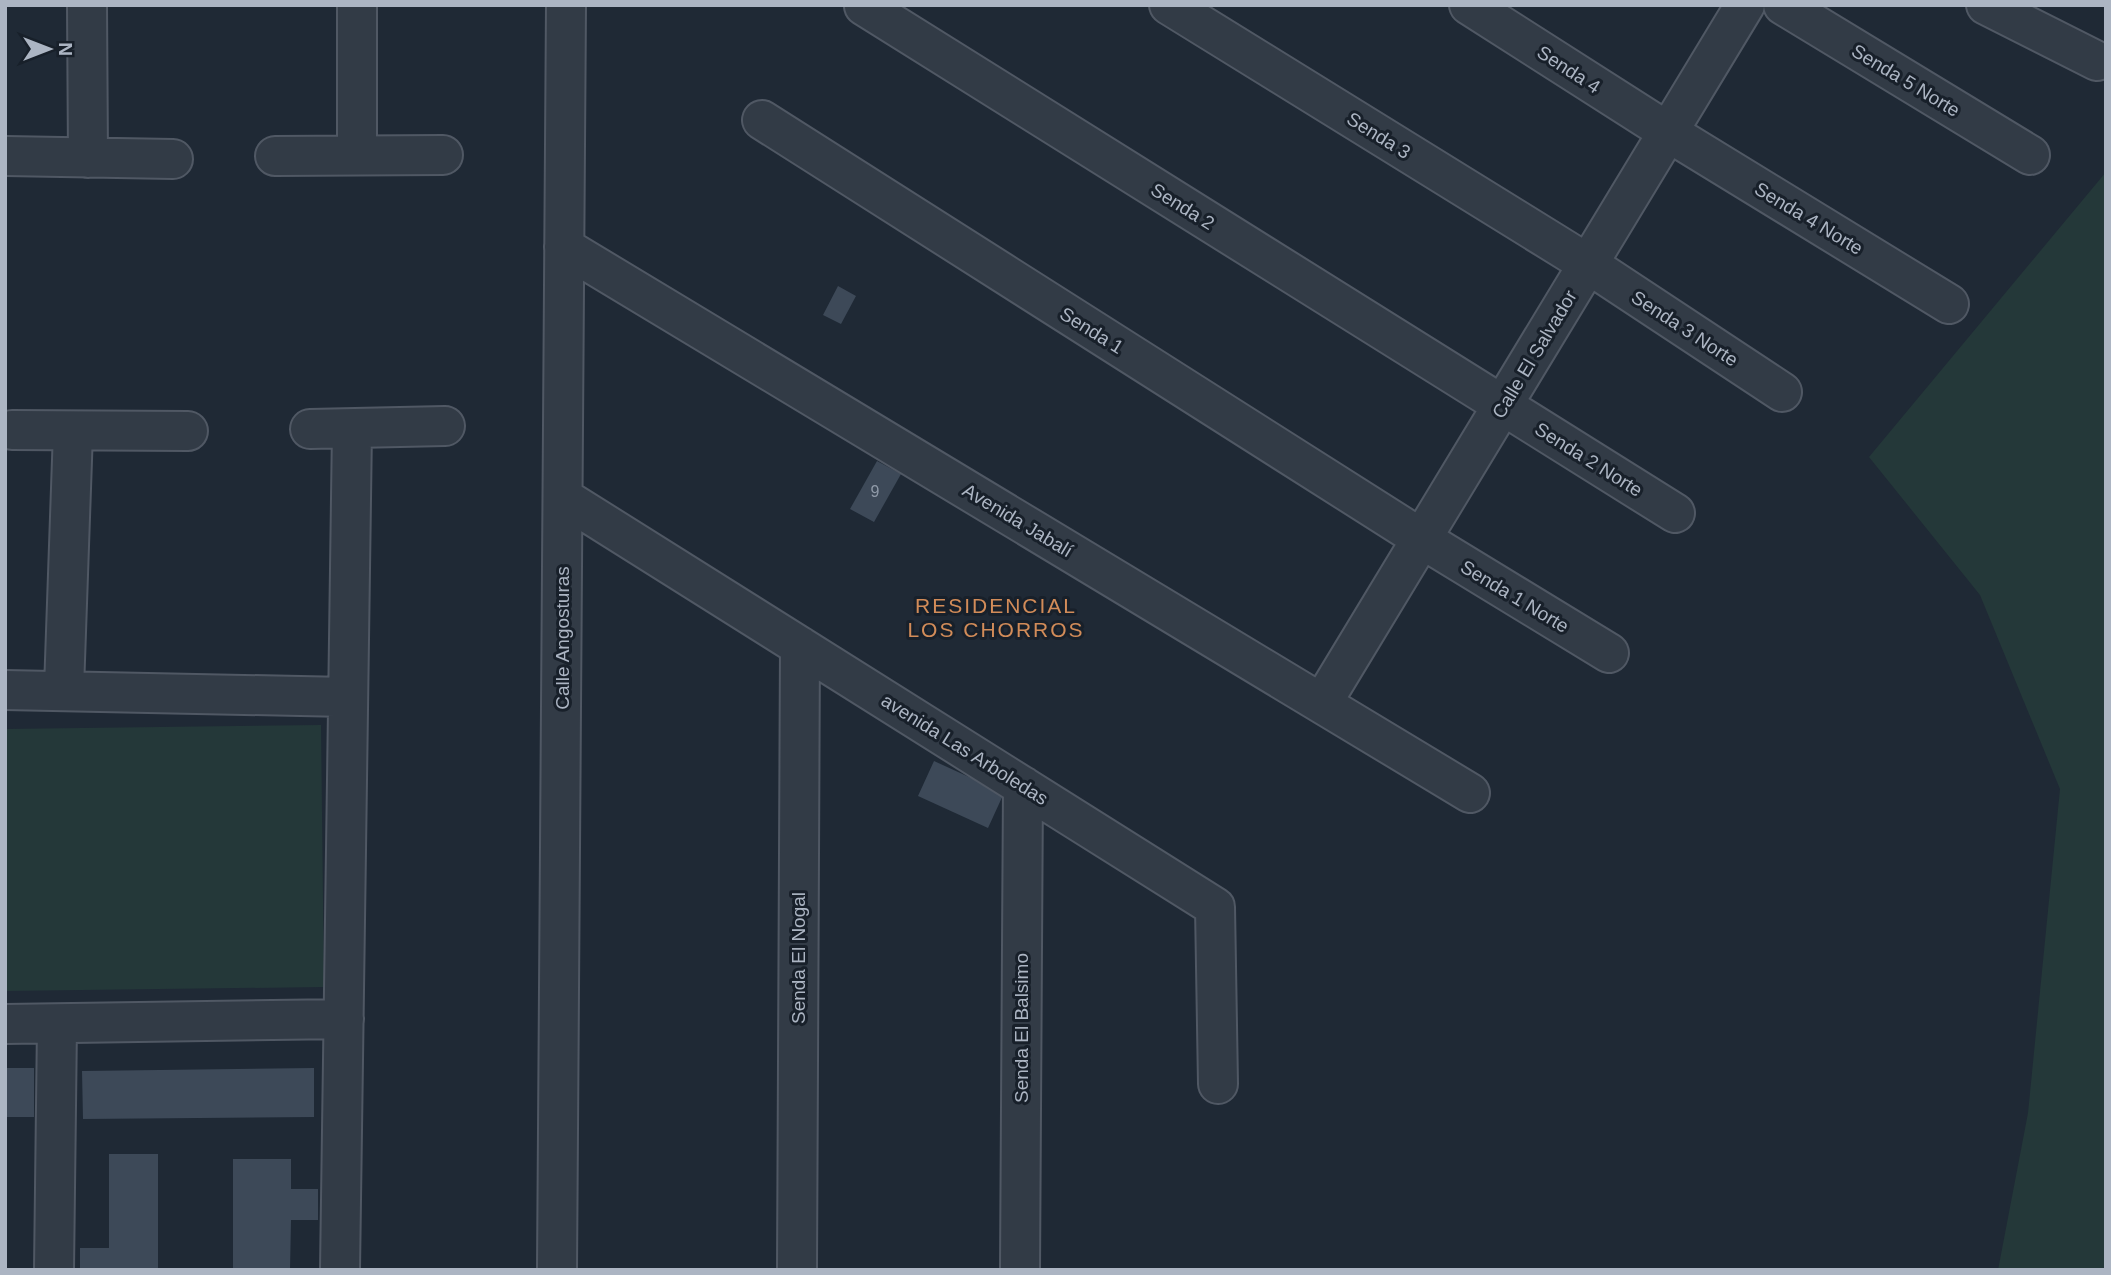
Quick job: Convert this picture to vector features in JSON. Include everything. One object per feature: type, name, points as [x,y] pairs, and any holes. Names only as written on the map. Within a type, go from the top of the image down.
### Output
[{"type":"street","points":[[87,5],[88,158]]},
{"type":"street","points":[[357,5],[357,155]]},
{"type":"street","name":"Calle Angosturas","points":[[557,1270],[566,5]]},
{"type":"street","name":"Senda 3","points":[[1169,5],[1588,264]]},
{"type":"street","name":"Senda 4","points":[[1469,5],[1668,132]]},
{"type":"street","name":"Calle El Salvador","points":[[1322,703],[1745,5]]},
{"type":"street","name":"Senda 5 Norte","points":[[1783,5],[2030,155]]},
{"type":"street","points":[[1986,5],[2097,61]]},
{"type":"street","name":"Senda 2","points":[[864,6],[1503,405]]},
{"type":"street","name":"Senda 1","points":[[762,120],[1422,539]]},
{"type":"street","name":"Senda 4 Norte","points":[[1668,132],[1949,304]]},
{"type":"street","points":[[275,156],[443,155]]},
{"type":"street","points":[[6,156],[173,159]]},
{"type":"street","name":"Avenida Jabalí","points":[[564,247],[1471,793]]},
{"type":"street","name":"Senda 3 Norte","points":[[1588,264],[1782,392]]},
{"type":"street","name":"Senda 2 Norte","points":[[1503,405],[1675,513]]},
{"type":"street","points":[[310,429],[445,426]]},
{"type":"street","points":[[340,1270],[352,429]]},
{"type":"street","points":[[12,430],[188,431]]},
{"type":"street","points":[[64,690],[73,431]]},
{"type":"street","name":"avenida Las Arboledas","points":[[564,498],[1215,907],[1218,1084]]},
{"type":"street","name":"Senda 1 Norte","points":[[1422,539],[1609,653]]},
{"type":"street","name":"Senda El Nogal","points":[[797,1270],[800,646]]},
{"type":"street","points":[[5,690],[347,697]]},
{"type":"street","name":"Senda El Balsimo","points":[[1020,1270],[1023,786]]},
{"type":"street","points":[[5,1024],[344,1019]]},
{"type":"street","points":[[54,1270],[57,1024]]},
{"type":"green space","points":[[2106,172],[2106,1270],[1998,1270],[2028,1113],[2060,789],[1980,595],[1869,457]]},
{"type":"green space","points":[[321,725],[324,987],[5,991],[5,729]]},
{"type":"building","points":[[838,286],[856,296],[841,324],[823,315]]},
{"type":"building","points":[[877,461],[901,474],[874,522],[850,509]]},
{"type":"building","points":[[934,761],[1004,793],[988,828],[918,796]]},
{"type":"building","points":[[5,1068],[34,1068],[34,1117],[5,1117]]},
{"type":"building","points":[[314,1068],[314,1117],[83,1119],[82,1071]]},
{"type":"building","points":[[109,1154],[158,1154],[158,1270],[80,1270],[80,1248],[109,1248]]},
{"type":"building","points":[[233,1159],[291,1159],[291,1189],[318,1189],[318,1220],[291,1220],[290,1270],[233,1270]]},
{"type":"district","name":"RESIDENCIAL LOS CHORROS","points":[[996,618]]}]
